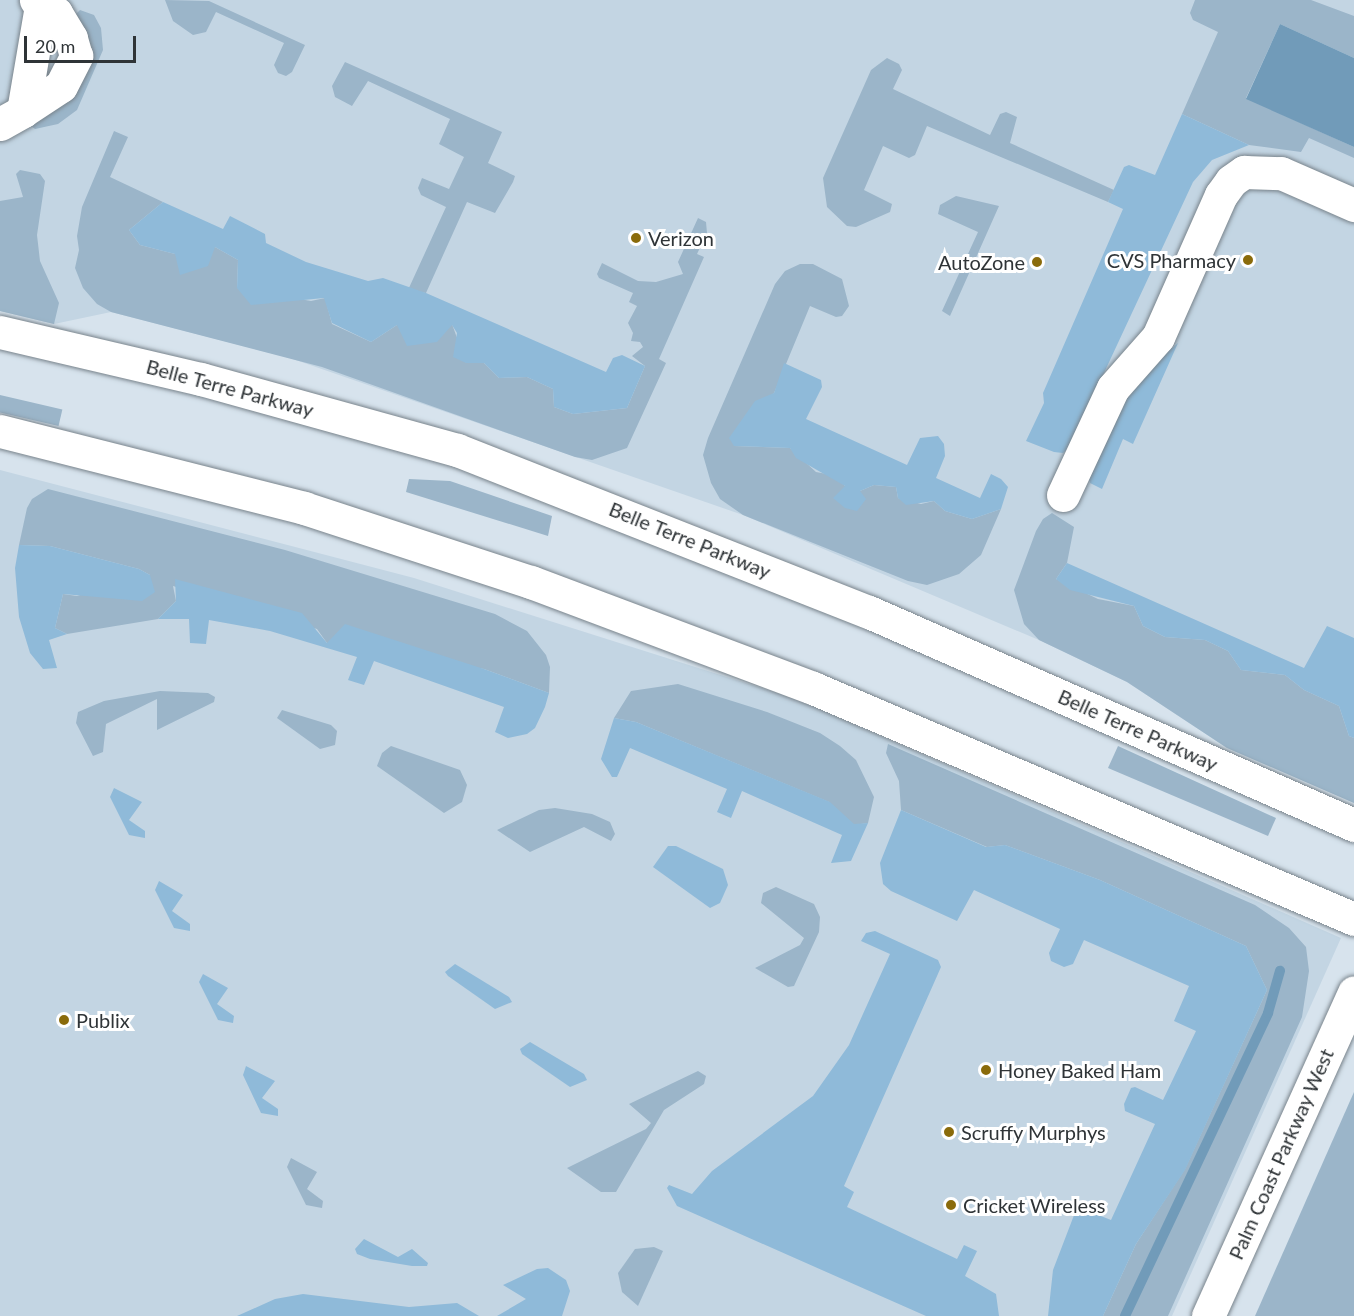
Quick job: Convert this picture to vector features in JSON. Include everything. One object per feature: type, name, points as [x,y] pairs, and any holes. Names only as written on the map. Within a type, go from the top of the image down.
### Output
[{"type":"main road","points":[[12,118],[61,86],[76,56],[71,38],[56,13],[38,3]]},
{"type":"main road","points":[[1063,495],[1113,388],[1158,336],[1221,195],[1231,182],[1244,172],[1281,173],[1354,205]]},
{"type":"main road","name":"Belle Terre Parkway","points":[[0,332],[201,379],[457,450],[869,612],[1354,825]]},
{"type":"main road","points":[[0,432],[304,508],[531,582],[813,688],[1354,919]]},
{"type":"main road","name":"Palm Coast Parkway West","points":[[1208,1316],[1354,992]]},
{"type":"shaded area","points":[[0,0],[1354,0],[1354,803],[1227,748],[1127,682],[1039,640],[743,515],[290,358],[111,312],[54,324],[0,311]]},
{"type":"shaded area","points":[[165,0],[209,1],[305,45],[292,72],[286,76],[278,73],[274,65],[284,43],[216,12],[206,32],[193,35],[173,21]]},
{"type":"shaded area","points":[[1195,0],[1311,0],[1354,16],[1354,58],[1280,24],[1246,98],[1354,147],[1354,158],[1309,138],[1301,152],[1249,145],[1182,114],[1218,32],[1193,20],[1190,13]]},
{"type":"shaded area","points":[[80,10],[94,15],[101,28],[103,50],[77,110],[58,124],[35,129],[31,126],[55,105],[72,18]]},
{"type":"shaded area","points":[[1280,24],[1354,58],[1354,147],[1246,99]]},
{"type":"shaded area","points":[[887,58],[899,64],[902,70],[893,89],[990,135],[1000,114],[1006,112],[1017,117],[1010,143],[1114,190],[1108,202],[927,126],[915,155],[909,158],[883,146],[864,190],[892,204],[890,212],[856,227],[847,226],[827,207],[823,178],[871,70]]},
{"type":"shaded area","points":[[345,62],[502,132],[488,163],[515,176],[513,182],[495,213],[467,202],[426,293],[408,290],[446,207],[421,195],[418,188],[422,178],[449,189],[464,157],[439,144],[450,119],[368,81],[352,106],[335,97],[332,86]]},
{"type":"shaded area","points":[[1182,114],[1249,145],[1212,160],[1193,182],[1069,448],[1063,453],[1054,452],[1026,441],[1044,403],[1043,393],[1123,209],[1108,202],[1124,167],[1129,165],[1155,175]]},
{"type":"shaded area","points":[[114,131],[128,137],[110,177],[163,202],[129,230],[140,245],[175,254],[215,247],[238,260],[237,288],[311,301],[325,298],[332,324],[371,342],[397,325],[452,324],[466,363],[484,363],[499,378],[527,377],[553,389],[554,407],[573,414],[627,408],[645,366],[632,356],[643,347],[640,342],[631,341],[633,333],[628,323],[637,306],[629,302],[633,293],[599,278],[597,274],[602,263],[638,281],[656,282],[683,274],[678,262],[698,218],[706,222],[707,233],[697,254],[704,257],[659,359],[666,363],[627,448],[592,460],[575,457],[322,367],[111,312],[97,304],[83,288],[75,268],[79,250],[77,236],[82,207]]},
{"type":"shaded area","points":[[20,170],[40,174],[45,181],[37,235],[40,261],[59,303],[54,324],[0,311],[0,201],[23,197],[16,174]]},
{"type":"shaded area","points":[[956,196],[999,206],[950,316],[942,311],[978,232],[938,214],[940,205]]},
{"type":"shaded area","points":[[163,202],[223,229],[230,216],[265,234],[266,243],[306,262],[368,281],[383,278],[426,293],[606,372],[613,358],[622,355],[645,366],[627,408],[573,414],[554,407],[553,389],[527,377],[499,378],[484,363],[466,363],[453,357],[457,333],[452,325],[437,342],[407,346],[397,325],[371,342],[332,323],[324,298],[251,305],[237,288],[238,260],[215,247],[208,266],[180,275],[175,254],[140,245],[129,230]]},
{"type":"shaded area","points":[[800,264],[813,264],[842,279],[849,306],[842,316],[836,317],[810,306],[774,393],[734,446],[790,448],[816,472],[832,475],[845,486],[860,491],[874,485],[896,487],[898,498],[921,504],[934,501],[945,511],[972,519],[1001,509],[981,555],[959,574],[927,585],[908,581],[743,515],[720,499],[711,483],[703,455],[708,438],[775,284],[785,271]]},
{"type":"shaded area","points":[[1178,343],[1133,444],[1123,439],[1102,489],[1090,483],[1088,476],[1133,383]]},
{"type":"shaded area","points":[[784,363],[821,380],[822,387],[806,419],[907,465],[920,438],[938,436],[944,444],[945,456],[936,478],[980,498],[991,474],[1001,479],[1008,487],[1001,509],[972,519],[945,511],[934,501],[906,505],[898,498],[896,487],[874,485],[860,491],[866,499],[857,511],[845,508],[833,498],[845,486],[796,458],[790,448],[734,446],[729,438],[755,401],[774,393]]},
{"type":"shaded area","points":[[0,395],[62,409],[59,426],[0,412]]},
{"type":"shaded area","points":[[0,470],[414,578],[796,699],[1341,938],[1172,1316],[0,1316]]},
{"type":"shaded area","points":[[409,479],[450,481],[552,516],[548,536],[406,492]]},
{"type":"shaded area","points":[[48,489],[285,550],[495,614],[527,631],[546,655],[550,667],[549,693],[484,669],[327,643],[317,629],[173,586],[176,601],[158,619],[67,634],[55,628],[63,594],[77,596],[150,575],[139,569],[50,546],[19,545],[27,508],[32,499]]},
{"type":"shaded area","points":[[1052,513],[1074,527],[1067,563],[1056,579],[1098,599],[1134,606],[1143,626],[1165,637],[1205,640],[1228,651],[1241,670],[1285,675],[1304,690],[1339,706],[1349,736],[1354,738],[1354,803],[1227,748],[1127,682],[1039,640],[1024,624],[1014,590],[1036,531],[1043,519]]},
{"type":"shaded area","points":[[19,545],[50,546],[139,569],[150,575],[155,592],[142,601],[63,594],[55,628],[67,634],[49,640],[57,668],[43,669],[30,653],[19,617],[15,568]]},
{"type":"shaded area","points":[[1067,563],[1304,668],[1327,626],[1354,638],[1354,738],[1349,736],[1339,706],[1304,690],[1285,675],[1241,670],[1228,651],[1205,640],[1165,637],[1143,626],[1134,606],[1070,590],[1056,579]]},
{"type":"shaded area","points":[[175,579],[302,613],[327,643],[345,624],[484,669],[549,693],[545,707],[535,728],[527,734],[508,738],[495,732],[504,707],[374,661],[364,685],[348,680],[357,657],[270,631],[209,620],[206,644],[190,643],[189,619],[158,619],[176,601]]},
{"type":"shaded area","points":[[678,684],[767,712],[820,733],[840,746],[856,760],[874,797],[868,823],[854,825],[829,802],[636,722],[614,718],[631,691]]},
{"type":"shaded area","points":[[160,691],[208,693],[215,697],[214,702],[157,730],[157,699],[106,724],[103,752],[93,756],[76,723],[78,712],[104,701]]},
{"type":"shaded area","points":[[282,710],[331,725],[337,731],[335,745],[320,749],[277,718]]},
{"type":"shaded area","points":[[614,718],[636,722],[830,802],[854,824],[868,823],[851,861],[831,863],[842,835],[742,791],[731,818],[717,812],[727,789],[630,748],[617,777],[612,777],[601,759]]},
{"type":"shaded area","points":[[888,744],[1255,905],[1289,928],[1306,947],[1309,971],[1302,1017],[1168,1316],[1103,1316],[1136,1244],[1185,1169],[1267,990],[1246,946],[1100,880],[1005,845],[987,847],[901,810],[899,781],[886,753]]},
{"type":"shaded area","points":[[391,746],[460,770],[467,785],[462,802],[444,813],[377,766],[382,753]]},
{"type":"shaded area","points":[[1118,746],[1276,818],[1268,836],[1108,768]]},
{"type":"shaded area","points":[[114,788],[142,802],[129,820],[145,831],[145,838],[129,835],[110,797]]},
{"type":"shaded area","points":[[555,808],[592,814],[610,822],[615,834],[611,841],[584,827],[530,852],[497,830],[539,810]]},
{"type":"shaded area","points":[[901,810],[986,847],[1005,845],[1100,880],[1246,946],[1267,990],[1185,1170],[1136,1244],[1103,1316],[1048,1316],[1053,1270],[1076,1210],[1083,1209],[1111,1220],[1155,1124],[1125,1111],[1124,1104],[1131,1088],[1135,1087],[1163,1100],[1196,1031],[1174,1021],[1189,986],[1084,940],[1073,964],[1064,967],[1051,961],[1049,953],[1060,929],[974,890],[957,921],[891,891],[883,884],[880,863]]},
{"type":"shaded area","points":[[668,846],[676,846],[723,869],[728,885],[720,903],[710,908],[653,867]]},
{"type":"shaded area","points":[[159,881],[183,895],[172,911],[190,924],[190,931],[174,928],[155,890]]},
{"type":"shaded area","points":[[776,887],[814,904],[820,917],[819,932],[794,986],[788,987],[755,968],[800,945],[804,938],[761,903],[763,893]]},
{"type":"shaded area","points":[[875,931],[938,960],[941,967],[844,1186],[854,1192],[847,1207],[957,1259],[964,1245],[977,1251],[965,1276],[996,1294],[999,1316],[926,1316],[677,1206],[667,1188],[669,1185],[692,1194],[712,1171],[813,1096],[849,1045],[890,954],[861,941],[866,933]]},
{"type":"shaded area","points":[[455,964],[509,997],[512,1002],[495,1009],[448,976],[445,972]]},
{"type":"shaded area","points":[[203,974],[228,988],[217,1004],[234,1016],[233,1023],[218,1020],[199,982]]},
{"type":"shaded area","points":[[530,1042],[584,1074],[587,1080],[570,1087],[522,1054],[520,1049]]},
{"type":"shaded area","points":[[246,1066],[275,1081],[262,1098],[278,1109],[278,1116],[261,1113],[243,1075]]},
{"type":"shaded area","points":[[698,1071],[706,1076],[704,1084],[664,1110],[616,1192],[601,1192],[567,1168],[646,1129],[651,1123],[629,1104]]},
{"type":"shaded area","points":[[1354,1092],[1354,1316],[1255,1316]]},
{"type":"shaded area","points":[[291,1158],[317,1172],[307,1189],[323,1201],[322,1208],[306,1205],[287,1167]]},
{"type":"shaded area","points":[[364,1239],[398,1257],[412,1249],[428,1263],[427,1266],[412,1266],[370,1259],[357,1254],[355,1249]]},
{"type":"shaded area","points":[[654,1247],[663,1251],[638,1306],[622,1292],[618,1273],[635,1249]]},
{"type":"shaded area","points":[[548,1268],[566,1280],[570,1291],[562,1316],[497,1316],[526,1299],[503,1285],[537,1269]]},
{"type":"shaded area","points":[[303,1294],[409,1307],[457,1303],[479,1316],[237,1316],[275,1299]]},
{"type":"waterway","points":[[1125,1316],[1268,1013],[1280,971]]},
{"type":"place","name":"Verizon","points":[[636,238]]},
{"type":"place","name":"CVS Pharmacy","points":[[1248,260]]},
{"type":"place","name":"AutoZone","points":[[1037,262]]},
{"type":"place","name":"Publix","points":[[64,1020]]},
{"type":"place","name":"Honey Baked Ham","points":[[986,1070]]},
{"type":"place","name":"Scruffy Murphys","points":[[949,1132]]},
{"type":"place","name":"Cricket Wireless","points":[[951,1205]]}]
